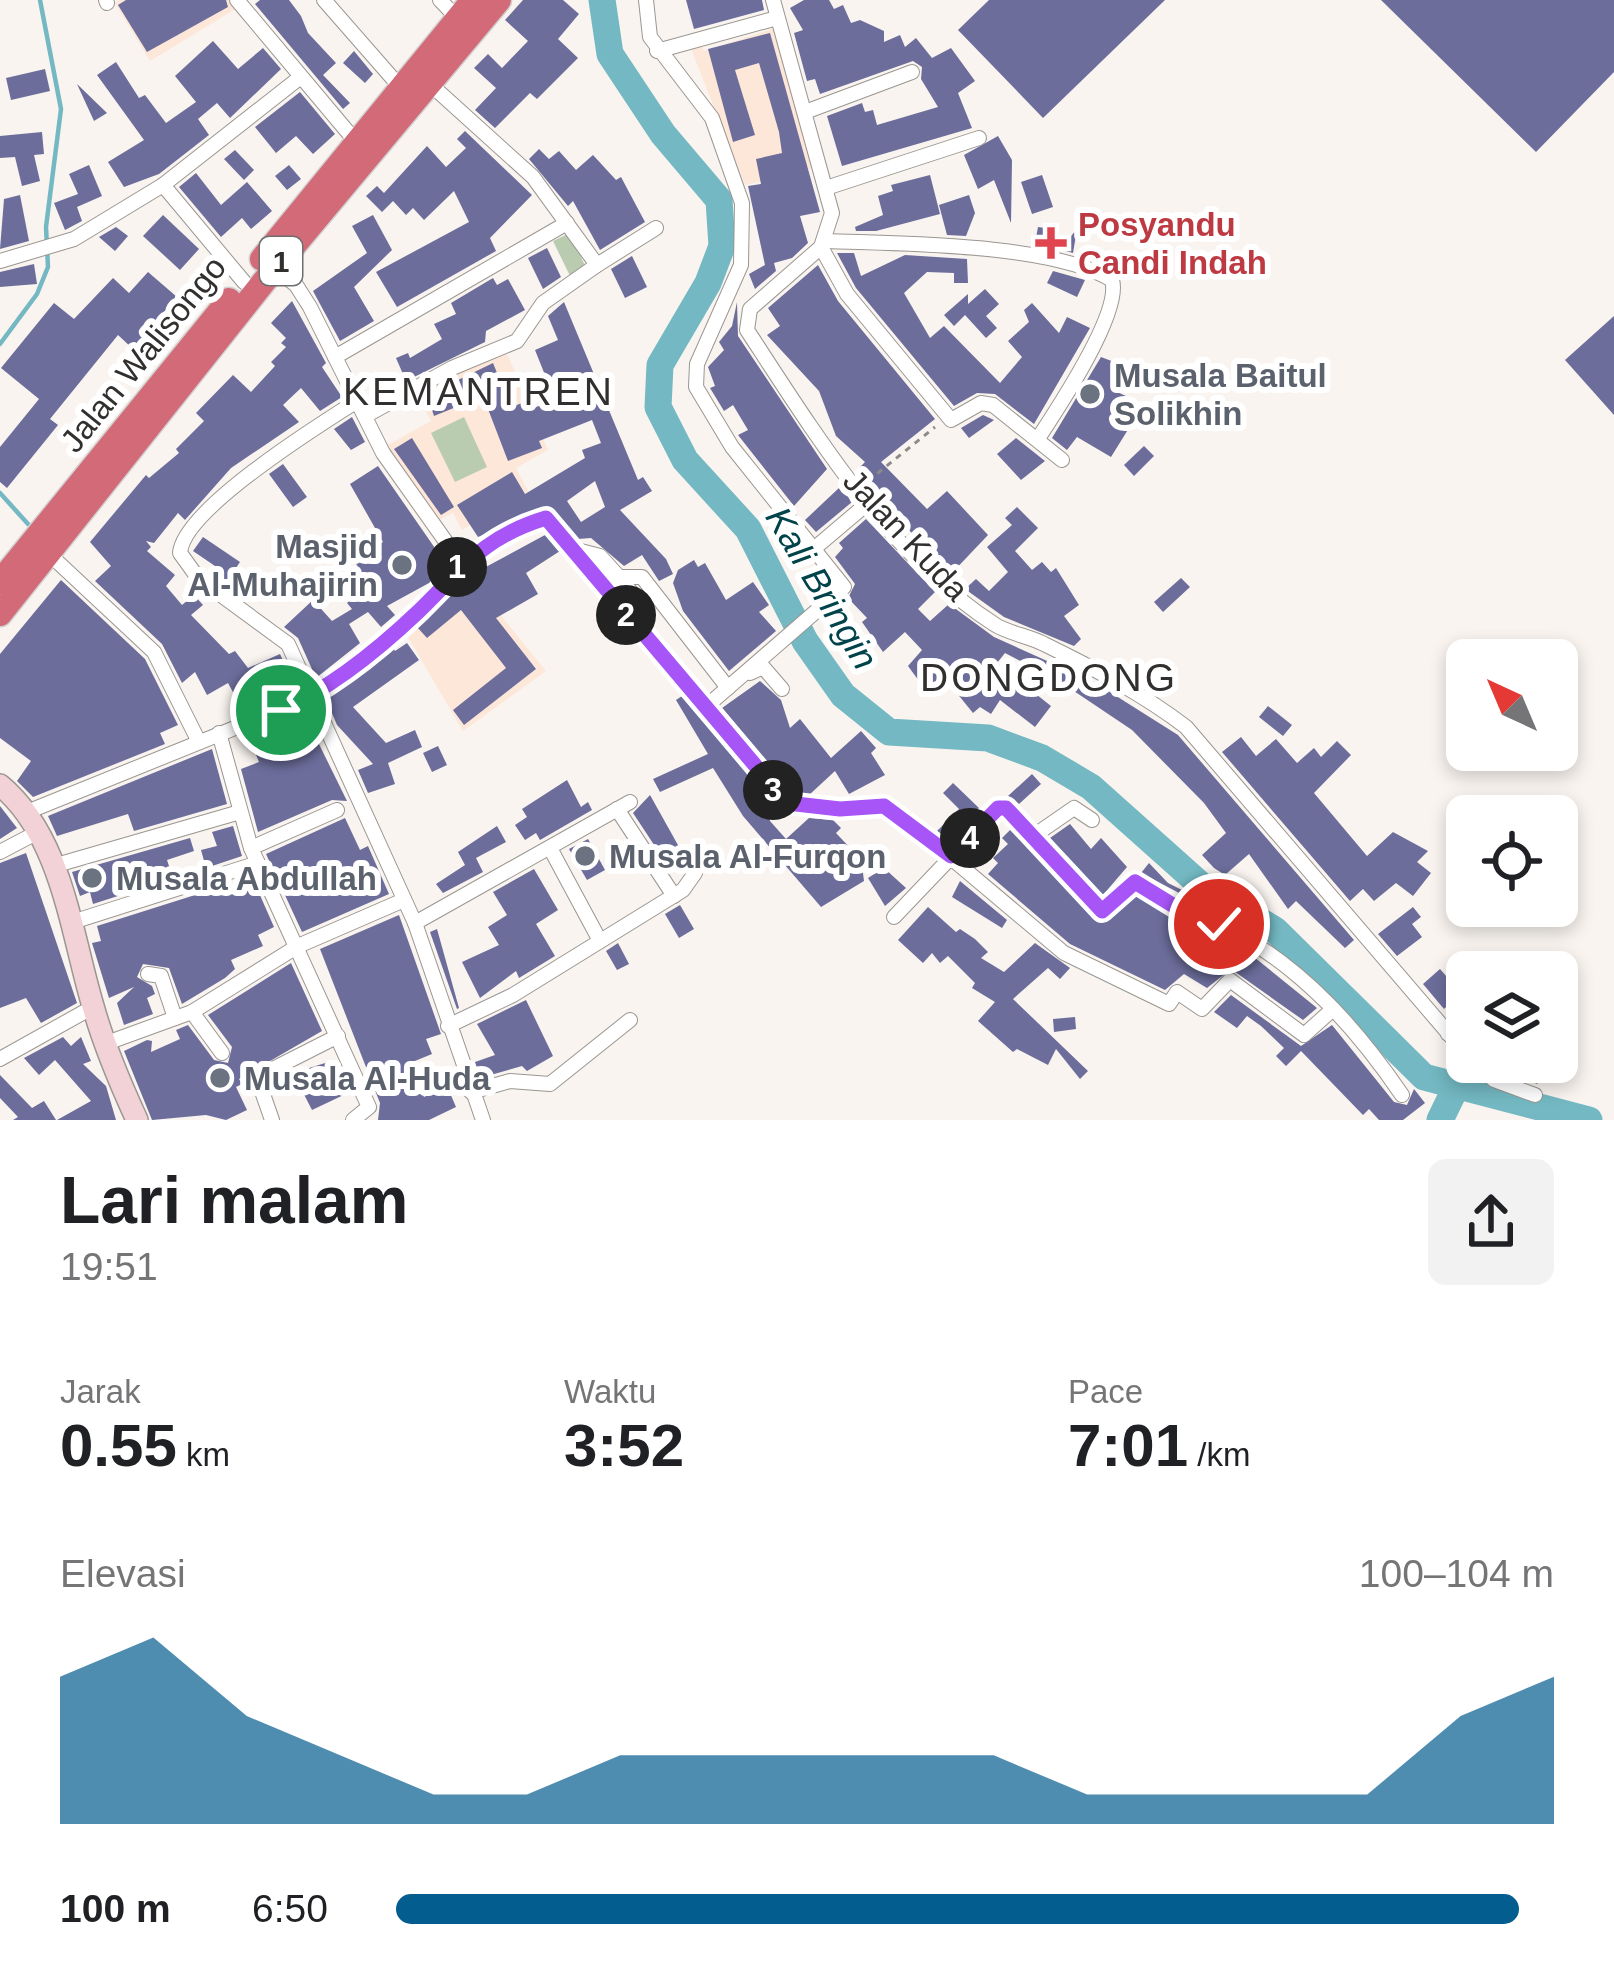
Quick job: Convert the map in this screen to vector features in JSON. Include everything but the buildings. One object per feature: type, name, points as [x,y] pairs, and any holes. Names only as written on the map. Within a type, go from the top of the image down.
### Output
[{"type":"highway","name":"1","points":[[0,614],[275,268],[499,0]]},
{"type":"highway","name":"Jalan Walisongo","points":[[4,569],[357,143],[457,6]]},
{"type":"main road","points":[[0,785],[33,822],[53,866],[104,1044],[136,1120]]},
{"type":"street","points":[[236,0],[298,79],[357,143]]},
{"type":"street","points":[[324,0],[400,88]]},
{"type":"street","points":[[646,0],[645,21],[657,51],[712,118],[742,203],[738,277],[697,364],[696,387],[733,447],[844,587],[708,706]]},
{"type":"street","points":[[773,0],[832,213],[824,244],[847,294],[951,420],[986,403],[1039,437],[1062,460]]},
{"type":"street","points":[[657,51],[777,18]]},
{"type":"street","points":[[805,112],[912,73]]},
{"type":"street","points":[[0,261],[74,239],[163,185],[298,79]]},
{"type":"street","points":[[430,84],[532,177],[597,265]]},
{"type":"street","points":[[826,188],[979,138]]},
{"type":"street","points":[[163,185],[244,282]]},
{"type":"street","points":[[335,357],[567,223]]},
{"type":"street","points":[[365,416],[517,341],[543,303],[656,228]]},
{"type":"street","points":[[824,244],[987,252],[1045,260],[1112,280],[1112,302],[1039,437]]},
{"type":"street","name":"Jalan Kuda","points":[[824,244],[750,309],[747,330],[862,496],[937,576],[997,627],[1046,645],[1155,704],[1186,728],[1446,1032]]},
{"type":"street","points":[[275,268],[296,285],[383,453],[460,563]]},
{"type":"street","points":[[357,401],[249,476],[181,542],[180,553],[198,578],[288,644],[415,922],[482,1120]]},
{"type":"street","points":[[816,547],[862,496]]},
{"type":"street","points":[[0,852],[33,822],[199,740],[309,698],[419,610],[460,563],[497,537],[546,518],[782,800],[822,808],[884,806],[951,856],[1064,953],[1168,1004],[1177,992],[1202,1009],[1230,980],[1305,1035],[1334,1009]]},
{"type":"street","points":[[573,549],[600,556],[631,592]]},
{"type":"street","points":[[48,553],[154,652],[199,740]]},
{"type":"street","points":[[619,577],[642,577],[728,688]]},
{"type":"street","points":[[745,674],[763,668],[782,689]]},
{"type":"street","points":[[219,733],[255,856],[369,1107],[353,1120]]},
{"type":"street","points":[[415,922],[623,805],[674,896]]},
{"type":"street","points":[[894,917],[1000,807],[1035,835],[1102,911],[1137,883],[1176,909],[1219,924],[1298,970],[1402,1095]]},
{"type":"street","points":[[1035,835],[1074,808],[1092,820]]},
{"type":"street","points":[[69,923],[255,856],[338,810]]},
{"type":"street","points":[[53,866],[240,812]]},
{"type":"street","points":[[550,848],[599,939]]},
{"type":"street","points":[[448,1026],[513,995],[674,896],[695,873]]},
{"type":"street","points":[[104,1044],[192,1012],[298,946],[404,900]]},
{"type":"street","points":[[148,974],[161,976],[175,1018]]},
{"type":"street","points":[[0,1059],[93,1006]]},
{"type":"street","points":[[192,1012],[222,1053]]},
{"type":"street","points":[[471,1092],[509,1081],[550,1084],[631,1019]]},
{"type":"street","points":[[272,1120],[256,1077],[338,1036]]},
{"type":"street","points":[[1502,1083],[1535,1095]]},
{"type":"path","points":[[862,496],[919,438],[951,420]]},
{"type":"shaded area","points":[[232,0],[237,8],[150,61],[115,3]]},
{"type":"shaded area","points":[[775,28],[818,167],[745,185],[691,49],[701,45],[704,51]]},
{"type":"shaded area","points":[[503,344],[548,450],[516,468],[528,491],[462,530],[453,513],[431,524],[386,446],[431,421],[415,391]]},
{"type":"shaded area","points":[[467,574],[546,671],[463,731],[402,627]]},
{"type":"green space","points":[[570,233],[587,270],[571,278],[553,241]]},
{"type":"green space","points":[[464,417],[487,467],[455,482],[431,433]]},
{"type":"waterway","points":[[0,344],[37,294],[48,267],[46,227],[61,109],[40,0]]},
{"type":"waterway","name":"Kali Bringin","points":[[602,0],[610,54],[663,134],[719,200],[722,246],[708,283],[660,365],[658,407],[685,460],[748,529],[805,641],[843,695],[889,732],[988,738],[1042,758],[1091,787],[1203,887],[1275,930],[1424,1077],[1589,1120]]},
{"type":"waterway","points":[[0,493],[28,524]]},
{"type":"waterway","points":[[1440,1120],[1457,1085]]},
{"type":"place","name":"Posyandu Candi Indah","points":[[1051,243]]},
{"type":"place","name":"Musala Baitul Solikhin","points":[[1090,394]]},
{"type":"place","name":"Masjid Al-Muhajirin","points":[[402,565]]},
{"type":"place","name":"Musala Al-Furqon","points":[[585,856]]},
{"type":"place","name":"Musala Abdullah","points":[[92,878]]},
{"type":"place","name":"Musala Al-Huda","points":[[220,1078]]},
{"type":"district","name":"KEMANTREN","points":[[479,391]]},
{"type":"district","name":"DONGDONG","points":[[1049,677]]},
{"type":"route","points":[[281,710],[309,698],[366,656],[419,610],[460,563],[497,537],[546,518],[782,800],[801,807],[884,806],[951,856],[998,808],[1006,808],[1102,911],[1135,882],[1197,920],[1219,924]]}]
